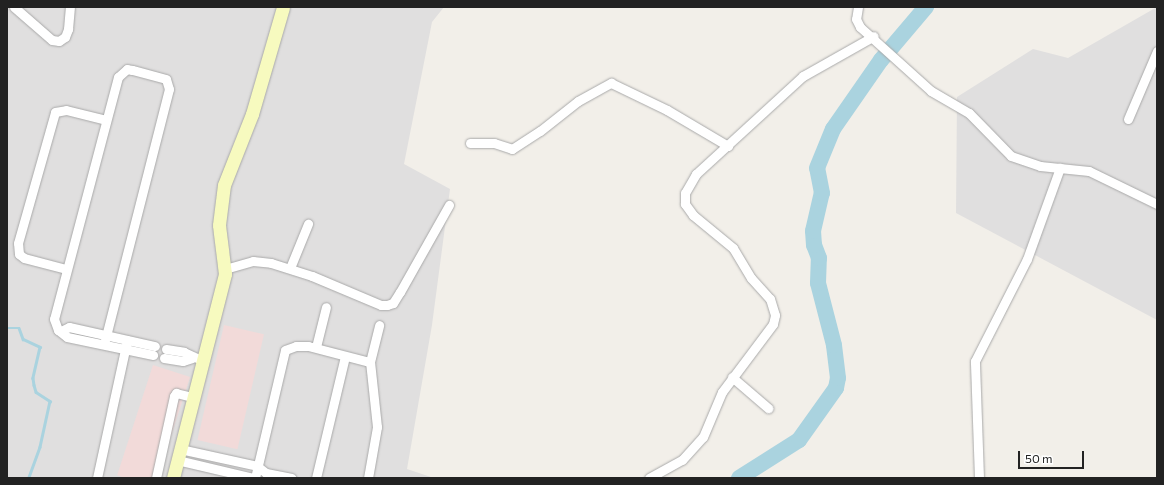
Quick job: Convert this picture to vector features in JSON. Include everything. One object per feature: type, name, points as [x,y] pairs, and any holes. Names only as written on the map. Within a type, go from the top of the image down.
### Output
[{"type":"main road","points":[[173,478],[192,397],[196,359],[224,269],[219,219],[224,185],[252,114],[283,7]]},
{"type":"street","points":[[14,7],[52,40],[59,41],[65,36],[68,29],[70,7]]},
{"type":"street","points":[[858,7],[856,11],[858,23],[874,36],[880,45],[931,91],[969,113],[1011,156],[1027,163],[1094,173],[1157,204]]},
{"type":"street","points":[[649,478],[682,460],[696,445],[732,377],[773,324],[775,315],[770,299],[750,278],[733,248],[693,215],[685,204],[685,193],[690,184],[728,146],[803,76],[874,36]]},
{"type":"street","points":[[1128,119],[1157,51]]},
{"type":"street","points":[[106,339],[166,107],[168,83],[154,74],[127,69],[122,72],[106,120],[54,319],[58,330],[68,336],[106,339],[154,350]]},
{"type":"street","points":[[470,143],[494,143],[512,148],[518,146],[578,101],[611,84],[667,110],[728,146]]},
{"type":"street","points":[[66,269],[24,258],[19,254],[18,243],[55,112],[66,110],[106,120]]},
{"type":"street","points":[[979,478],[975,361],[1027,259],[1060,168]]},
{"type":"street","points":[[224,269],[252,261],[290,268],[381,305],[393,303],[449,205]]},
{"type":"street","points":[[290,268],[308,224]]},
{"type":"street","points":[[316,347],[326,307]]},
{"type":"street","points":[[368,478],[378,427],[370,362],[379,325]]},
{"type":"street","points":[[97,478],[126,344]]},
{"type":"street","points":[[254,478],[282,354],[289,347],[316,347],[370,362]]},
{"type":"street","points":[[165,353],[183,361],[196,359]]},
{"type":"street","points":[[316,478],[345,356]]},
{"type":"street","points":[[732,377],[768,408]]},
{"type":"street","points":[[156,478],[174,396],[176,393],[192,397]]},
{"type":"street","points":[[178,455],[257,466],[266,473],[292,478]]},
{"type":"street","points":[[178,455],[254,478],[266,473]]},
{"type":"shaded area","points":[[7,7],[444,7],[432,22],[404,164],[450,189],[432,325],[407,469],[434,478],[7,478]]},
{"type":"shaded area","points":[[1157,7],[1157,320],[956,213],[957,97],[1033,49],[1068,58]]},
{"type":"shaded area","points":[[224,325],[264,334],[237,449],[197,440]]},
{"type":"shaded area","points":[[153,365],[190,377],[157,478],[125,478],[117,475]]},
{"type":"waterway","points":[[739,478],[799,440],[836,388],[838,378],[834,345],[818,283],[819,258],[814,245],[813,231],[822,193],[817,168],[833,129],[881,60],[926,7]]},
{"type":"waterway","points":[[7,328],[19,328],[23,339],[40,347],[33,378],[34,385],[36,392],[50,401],[40,447],[29,478]]}]
